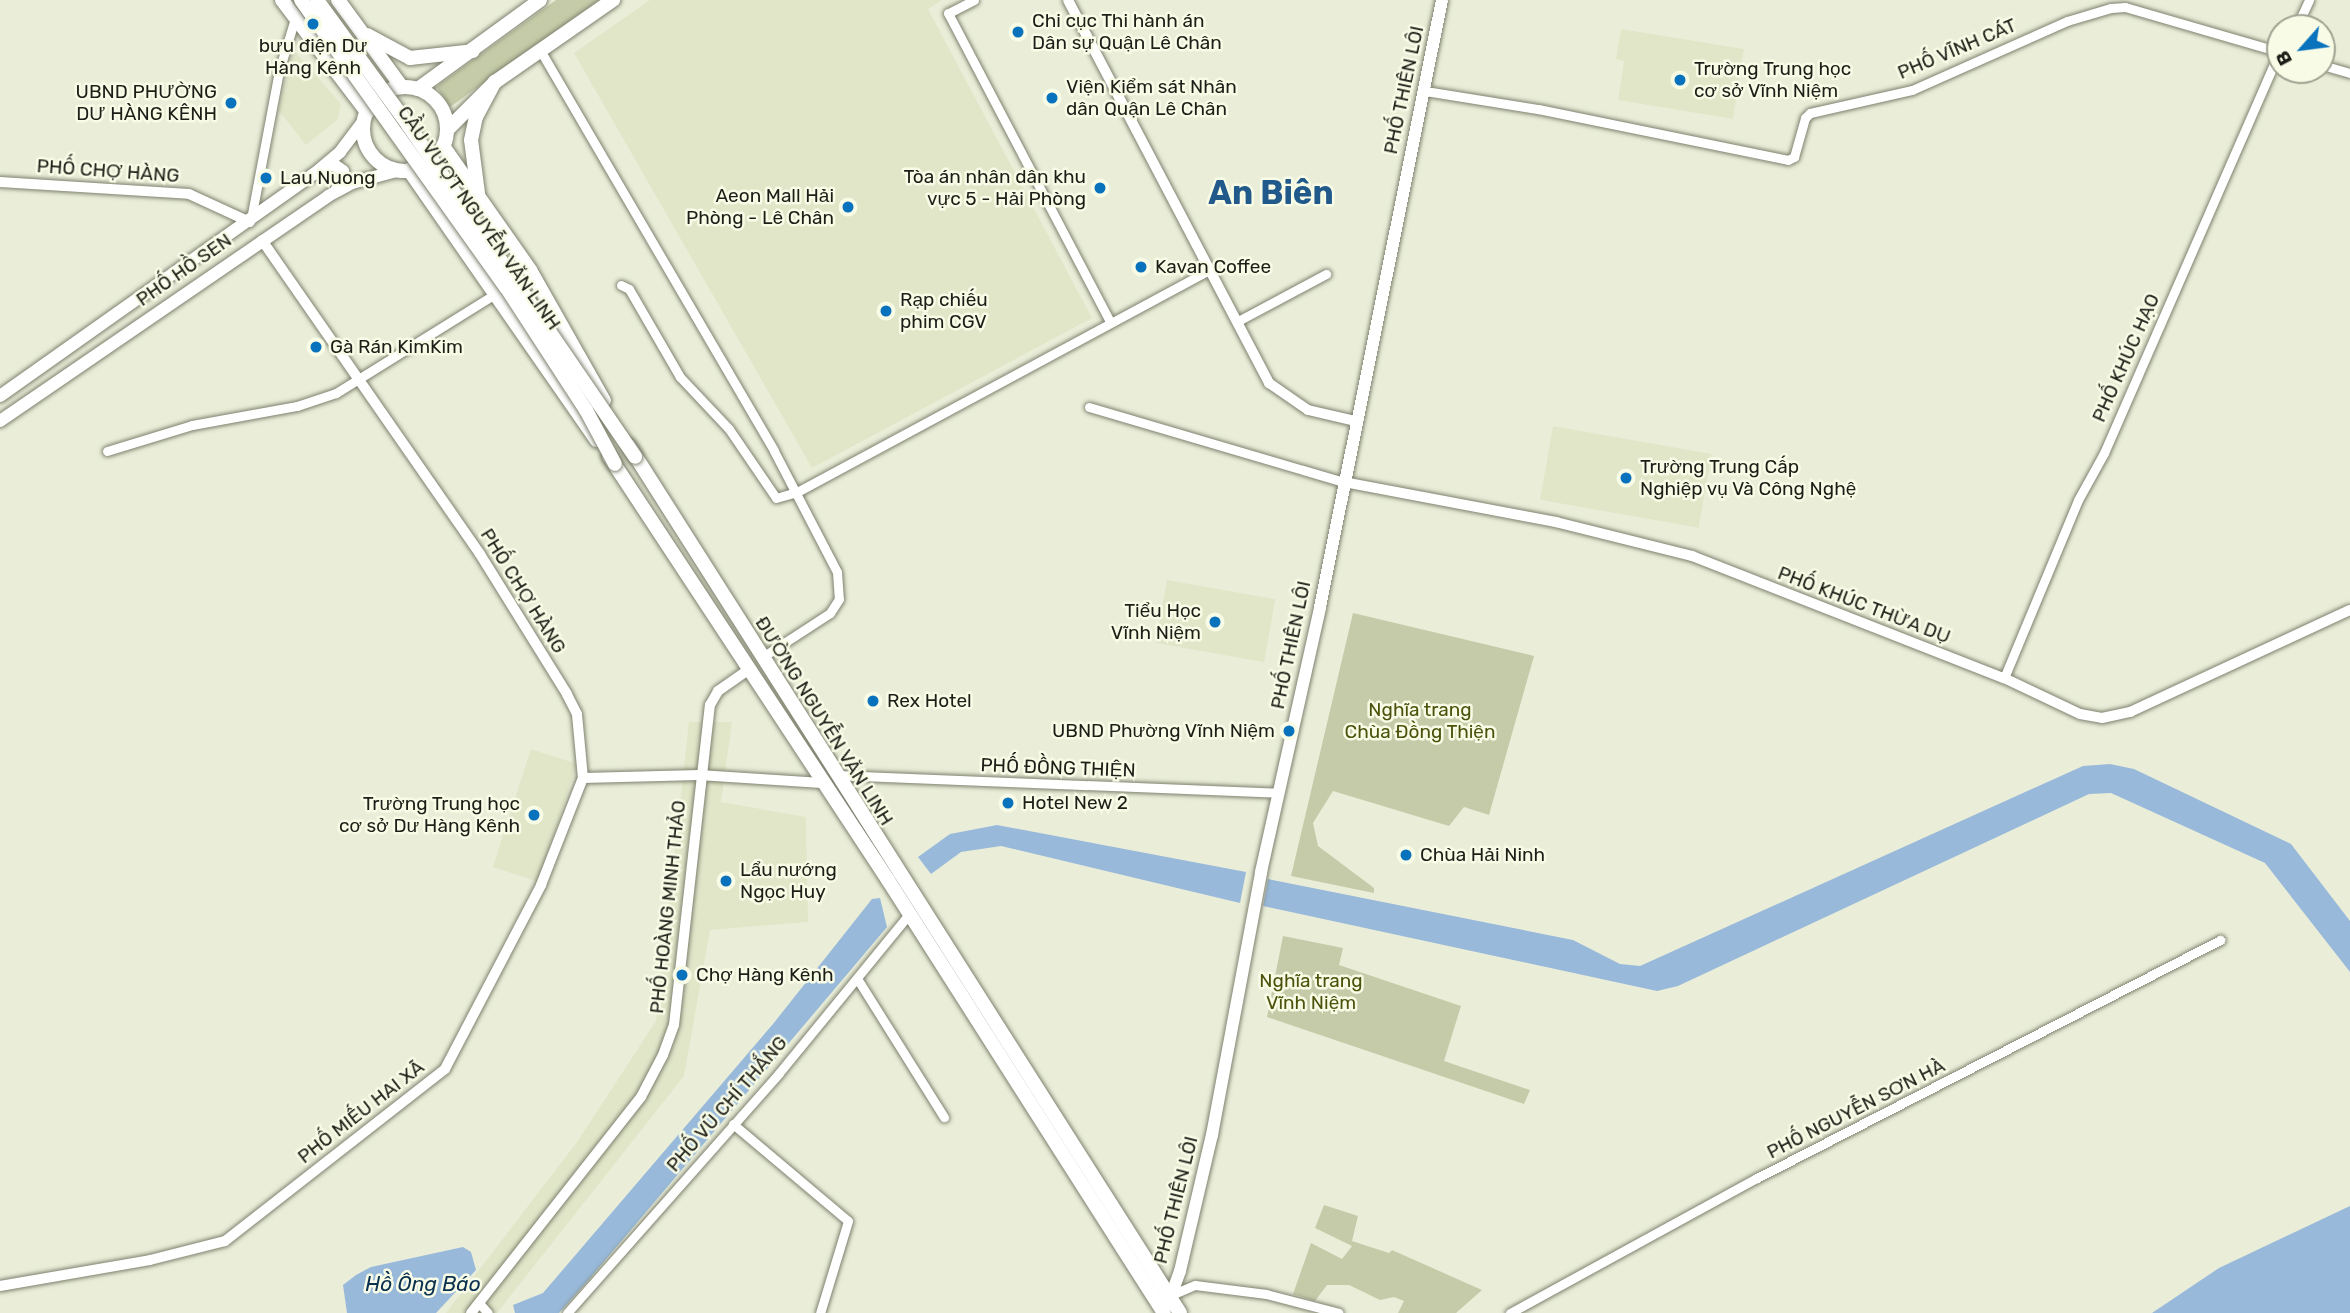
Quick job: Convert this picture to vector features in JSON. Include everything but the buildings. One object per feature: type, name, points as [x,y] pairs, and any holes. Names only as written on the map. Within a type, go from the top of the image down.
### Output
[{"type":"main road","points":[[282,0],[296,15],[365,116],[372,154],[404,170],[429,163],[443,146],[447,130],[495,82],[613,0]]},
{"type":"main road","name":"CẦU VƯỢT NGUYỄN VĂN LINH","points":[[301,0],[506,287],[586,410],[615,464]]},
{"type":"main road","name":"CẦU VƯỢT NGUYỄN VĂN LINH","points":[[317,0],[416,136],[635,457]]},
{"type":"main road","points":[[338,0],[367,35],[402,87]]},
{"type":"main road","points":[[418,89],[540,0]]},
{"type":"main road","name":"PHỐ THIÊN LÔI","points":[[1165,1313],[1180,1270],[1213,1132],[1261,872],[1442,0]]},
{"type":"main road","points":[[321,50],[337,55],[355,44],[359,35],[355,22]]},
{"type":"main road","points":[[367,35],[410,58],[473,51]]},
{"type":"main road","points":[[458,239],[456,230],[463,214],[484,206],[471,140],[476,117],[495,82]]},
{"type":"main road","points":[[365,116],[381,94],[402,87],[418,89],[436,102],[447,130]]},
{"type":"main road","name":"PHỐ HỒ SEN","points":[[0,396],[250,222],[313,174],[340,152],[365,116]]},
{"type":"main road","name":"ĐƯỜNG NGUYỄN VĂN LINH","points":[[443,146],[530,270],[635,457],[836,775],[890,873],[1180,1313]]},
{"type":"main road","points":[[313,174],[333,164],[343,171],[344,181],[328,196]]},
{"type":"main road","name":"ĐƯỜNG NGUYỄN VĂN LINH","points":[[404,170],[458,239],[615,464],[822,783],[890,873]]},
{"type":"main road","name":"PHỐ HỒ SEN","points":[[0,421],[328,196],[352,183],[404,170]]},
{"type":"main road","name":"ĐƯỜNG NGUYỄN VĂN LINH","points":[[912,907],[1165,1313]]},
{"type":"street","points":[[974,0],[948,13],[1110,322]]},
{"type":"street","points":[[1068,0],[1269,383],[1308,410],[1354,421]]},
{"type":"street","name":"PHỐ VĨNH CÁT","points":[[1424,91],[1538,109],[1788,160],[1794,157],[1805,118],[1810,113],[1912,90],[2067,21],[2112,8],[2125,7],[2266,48]]},
{"type":"street","points":[[250,222],[279,71],[296,15]]},
{"type":"street","points":[[540,50],[797,492],[837,572],[839,599],[830,613],[761,658]]},
{"type":"street","name":"PHỐ KHÚC HẠO","points":[[2004,678],[2078,500],[2104,453],[2266,84]]},
{"type":"street","name":"PHỐ CHỢ HÀNG","points":[[0,182],[189,194],[250,222]]},
{"type":"street","name":"PHỐ CHỢ HÀNG","points":[[262,240],[480,554],[567,694],[582,737],[583,778]]},
{"type":"street","points":[[621,285],[629,289],[680,377],[729,429],[770,496],[797,492],[1210,270]]},
{"type":"street","points":[[1238,321],[1326,274]]},
{"type":"street","points":[[107,451],[192,425],[297,406],[336,393],[495,294]]},
{"type":"street","points":[[1089,407],[1344,482]]},
{"type":"street","name":"PHỐ KHÚC THỪA DỤ","points":[[1344,482],[1556,523],[1692,556],[2004,678],[2081,714],[2102,718],[2130,712],[2350,610]]},
{"type":"street","name":"PHỐ HOÀNG MINH THẢO","points":[[471,1313],[641,1097],[663,1055],[674,1025],[699,775],[712,698],[749,669]]},
{"type":"street","points":[[583,778],[699,775],[822,783]]},
{"type":"street","name":"PHỐ ĐỒNG THIỆN","points":[[836,775],[1278,793]]},
{"type":"street","name":"PHỐ MIẾU HAI XÃ","points":[[0,1286],[150,1260],[225,1241],[445,1069],[541,885],[583,778]]},
{"type":"street","name":"PHỐ VŨ CHÍ THẮNG","points":[[567,1313],[858,980],[912,907]]},
{"type":"street","name":"PHỐ NGUYỄN SƠN HÀ","points":[[1510,1313],[1757,1178],[2220,940]]},
{"type":"street","points":[[858,980],[944,1118]]},
{"type":"street","points":[[733,1124],[848,1221],[820,1313]]},
{"type":"street","points":[[1170,1296],[1195,1285],[1266,1294],[1339,1313]]},
{"type":"street","points":[[478,1303],[488,1313]]},
{"type":"shaded area","points":[[650,0],[942,0],[928,9],[1092,318],[812,468],[574,53]]},
{"type":"shaded area","name":"Trường Trung học cơ sở Vĩnh Niệm","points":[[1621,29],[1744,49],[1733,119],[1618,100],[1624,61],[1616,59]]},
{"type":"shaded area","points":[[292,48],[341,104],[338,119],[306,145],[279,111]]},
{"type":"shaded area","name":"Trường Trung Cấp Nghiệp vụ Và Công Nghệ","points":[[1553,426],[1712,454],[1699,528],[1540,500]]},
{"type":"shaded area","name":"Tiểu Học Vĩnh Niệm","points":[[1167,580],[1275,599],[1264,662],[1156,643]]},
{"type":"shaded area","name":"Chợ Hàng Kênh","points":[[689,722],[732,722],[721,802],[806,817],[808,922],[710,930],[684,1076],[497,1313],[446,1313],[577,1142],[656,1021]]},
{"type":"shaded area","name":"Trường Trung học cơ sở Dư Hàng Kênh","points":[[531,749],[577,764],[538,882],[493,867]]},
{"type":"green space","points":[[556,0],[599,0],[450,107],[437,87]]},
{"type":"green space","name":"Nghĩa trang Chùa Đồng Thiện","points":[[1353,613],[1534,656],[1489,815],[1464,807],[1449,826],[1333,791],[1313,823],[1318,846],[1374,888],[1374,893],[1291,876]]},
{"type":"green space","name":"Nghĩa trang Vĩnh Niệm","points":[[1283,936],[1343,948],[1339,965],[1461,1006],[1444,1061],[1530,1090],[1524,1104],[1267,1017]]},
{"type":"green space","points":[[1324,1205],[1358,1216],[1352,1241],[1389,1253],[1392,1250],[1482,1290],[1456,1313],[1398,1313],[1404,1301],[1394,1297],[1380,1300],[1349,1285],[1327,1285],[1315,1301],[1293,1294],[1311,1243],[1342,1259],[1352,1246],[1315,1228]]},
{"type":"water","points":[[2110,764],[2134,769],[2291,844],[2350,921],[2350,972],[2265,863],[2111,793],[2089,794],[1678,986],[1657,991],[1263,906],[1268,879],[1573,940],[1620,964],[1640,966],[2083,766]]},
{"type":"water","points":[[997,825],[1246,872],[1240,903],[1001,846],[961,852],[931,874],[918,857],[950,834]]},
{"type":"water","points":[[880,898],[887,927],[586,1283],[559,1313],[515,1313],[513,1305],[543,1293],[773,1024],[872,899]]},
{"type":"water","points":[[2350,1206],[2350,1313],[2152,1313],[2219,1268]]},
{"type":"water","name":"Hồ Ông Báo","points":[[463,1247],[471,1252],[476,1270],[436,1313],[347,1313],[343,1285],[356,1275],[371,1267]]},
{"type":"place","name":"bưu điện Dư Hàng Kênh","points":[[313,24]]},
{"type":"place","name":"Chi cục Thi hành án Dân sự Quận Lê Chân","points":[[1018,32]]},
{"type":"place","name":"Trường Trung học cơ sở Vĩnh Niệm","points":[[1680,80]]},
{"type":"place","name":"Viện Kiểm sát Nhân dân Quận Lê Chân","points":[[1052,98]]},
{"type":"place","name":"UBND PHƯỜNG DƯ HÀNG KÊNH","points":[[231,103]]},
{"type":"place","name":"Lau Nuong","points":[[266,178]]},
{"type":"place","name":"Tòa án nhân dân khu vực 5 - Hải Phòng","points":[[1100,188]]},
{"type":"place","name":"Aeon Mall Hải Phòng - Lê Chân","points":[[848,207]]},
{"type":"place","name":"Kavan Coffee","points":[[1141,267]]},
{"type":"place","name":"Rạp chiếu phim CGV","points":[[886,311]]},
{"type":"place","name":"Gà Rán KimKim","points":[[316,347]]},
{"type":"place","name":"Trường Trung Cấp Nghiệp vụ Và Công Nghệ","points":[[1626,478]]},
{"type":"place","name":"Tiểu Học Vĩnh Niệm","points":[[1215,622]]},
{"type":"place","name":"Rex Hotel","points":[[873,701]]},
{"type":"place","name":"UBND Phường Vĩnh Niệm","points":[[1289,731]]},
{"type":"place","name":"Hotel New 2","points":[[1008,803]]},
{"type":"place","name":"Trường Trung học cơ sở Dư Hàng Kênh","points":[[534,815]]},
{"type":"place","name":"Chùa Hải Ninh","points":[[1406,855]]},
{"type":"place","name":"Lẩu nướng Ngọc Huy","points":[[726,881]]},
{"type":"place","name":"Chợ Hàng Kênh","points":[[682,975]]},
{"type":"district","name":"An Biên","points":[[1271,193]]}]
